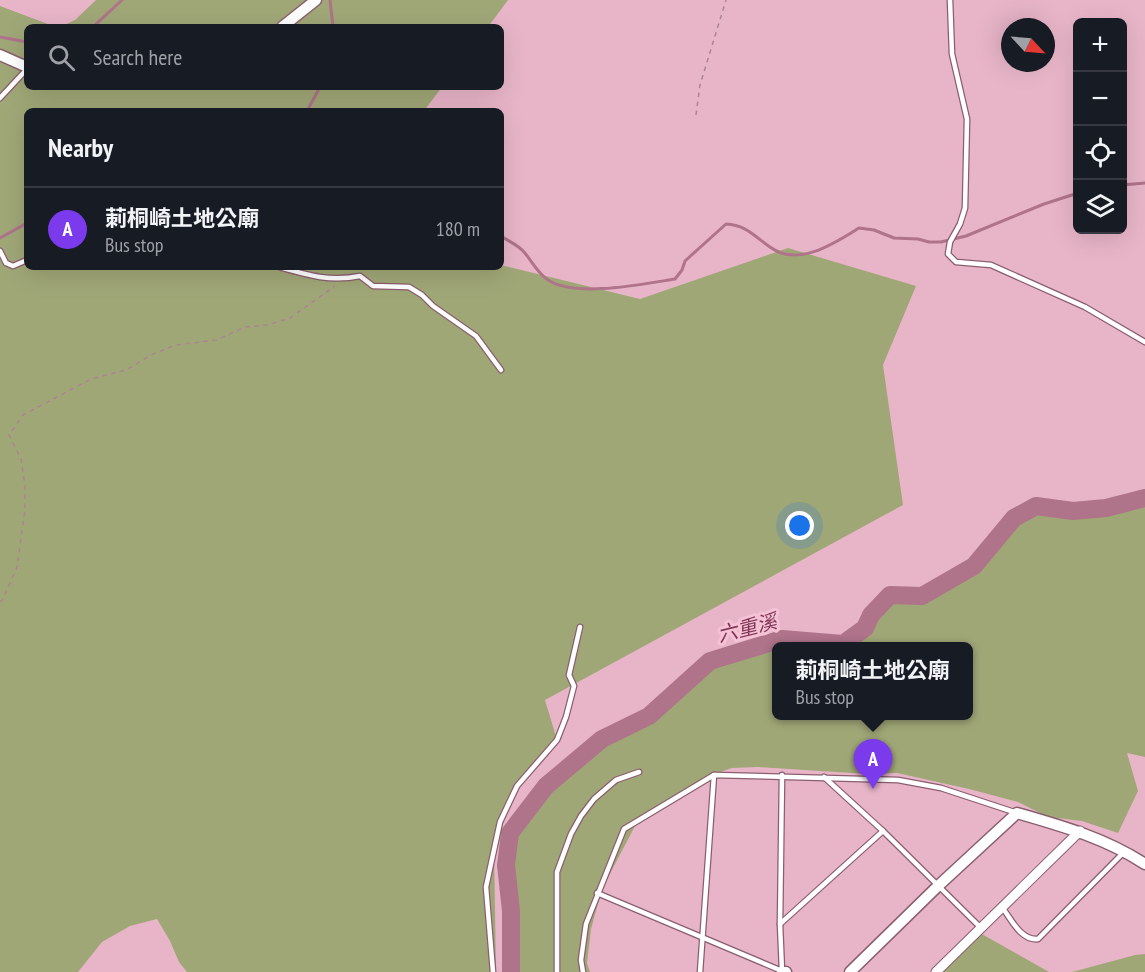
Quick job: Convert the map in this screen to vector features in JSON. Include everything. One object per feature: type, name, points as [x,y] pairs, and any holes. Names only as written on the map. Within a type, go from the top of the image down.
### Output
[{"type":"street","points":[[286,24],[316,0]]},
{"type":"street","points":[[0,55],[24,67]]},
{"type":"street","points":[[850,972],[1017,813],[1080,831],[1125,851],[1145,864]]},
{"type":"street","points":[[936,972],[1080,831]]},
{"type":"lane","points":[[950,0],[952,54],[967,119],[965,208],[960,224],[950,242],[948,254],[956,262],[991,265],[1085,307],[1145,342]]},
{"type":"lane","points":[[0,98],[24,71]]},
{"type":"lane","points":[[0,251],[6,263],[13,266],[24,261]]},
{"type":"lane","points":[[290,270],[325,279],[360,276],[373,286],[409,287],[476,336],[501,370]]},
{"type":"lane","points":[[494,972],[486,887],[498,830],[517,786],[557,740],[574,686],[569,675],[580,627]]},
{"type":"lane","points":[[557,972],[557,872],[571,834],[594,799],[616,780],[639,772]]},
{"type":"lane","points":[[700,972],[714,775]]},
{"type":"lane","points":[[583,972],[580,960],[586,924],[624,829],[714,775],[782,775],[898,780],[929,786],[1017,813]]},
{"type":"lane","points":[[597,893],[783,972],[780,924],[782,775]]},
{"type":"lane","points":[[824,777],[884,831],[981,928]]},
{"type":"lane","points":[[780,924],[884,831]]},
{"type":"lane","points":[[1002,907],[1023,935],[1038,939],[1125,851]]},
{"type":"path","points":[[696,115],[700,85],[726,0]]},
{"type":"path","points":[[0,602],[17,567],[21,545],[26,486],[21,459],[9,435],[22,415],[92,379],[126,370],[151,355],[176,345],[216,340],[245,327],[267,325],[290,318],[329,291],[342,279]]},
{"type":"green space","points":[[96,0],[508,0],[490,24],[66,24],[75,20]]},
{"type":"green space","points":[[0,6],[48,24],[24,24],[24,90],[440,90],[426,108],[24,108],[24,270],[504,270],[504,266],[640,299],[788,248],[916,286],[883,365],[903,505],[545,700],[557,740],[517,786],[494,848],[496,972],[187,972],[179,962],[157,919],[130,926],[102,942],[78,972],[0,972]]},
{"type":"green space","points":[[1145,498],[1145,757],[1127,753],[1138,791],[1118,833],[1082,821],[1048,817],[1018,802],[897,773],[867,774],[758,767],[732,768],[714,774],[659,807],[635,826],[602,889],[591,929],[587,963],[590,972],[511,972],[511,911],[506,865],[510,833],[546,786],[602,739],[649,716],[710,661],[772,642],[772,720],[973,720],[973,642],[846,642],[865,628],[871,615],[890,595],[922,596],[974,566],[1014,518],[1036,506],[1073,511],[1106,508]]},
{"type":"green space","points":[[782,639],[819,642],[772,642]]},
{"type":"green space","points":[[980,933],[1049,972],[941,972]]},
{"type":"green space","points":[[1145,954],[1145,972],[1072,972],[1135,955]]},
{"type":"waterway","points":[[96,24],[122,0]]},
{"type":"waterway","points":[[330,0],[333,24]]},
{"type":"waterway","points":[[0,37],[24,41]]},
{"type":"waterway","points":[[309,108],[318,90]]},
{"type":"waterway","points":[[1127,185],[1145,183]]},
{"type":"waterway","points":[[504,238],[522,250],[548,280],[575,288],[610,288],[675,279],[685,261],[726,224],[744,229],[781,253],[804,254],[828,246],[859,228],[874,230],[894,238],[941,242],[966,236],[1073,195]]},
{"type":"waterway","points":[[0,238],[24,225]]},
{"type":"waterway","name":"六重溪","points":[[846,642],[865,628],[871,615],[890,595],[922,596],[974,566],[1014,518],[1036,506],[1073,511],[1106,508],[1145,498]]},
{"type":"waterway","name":"六重溪","points":[[772,642],[782,639],[819,642]]},
{"type":"waterway","name":"六重溪","points":[[511,972],[511,911],[506,865],[510,833],[546,786],[602,739],[649,716],[710,661],[772,642]]},
{"type":"place","name":"莿桐崎土地公廟","points":[[873,789]]}]
